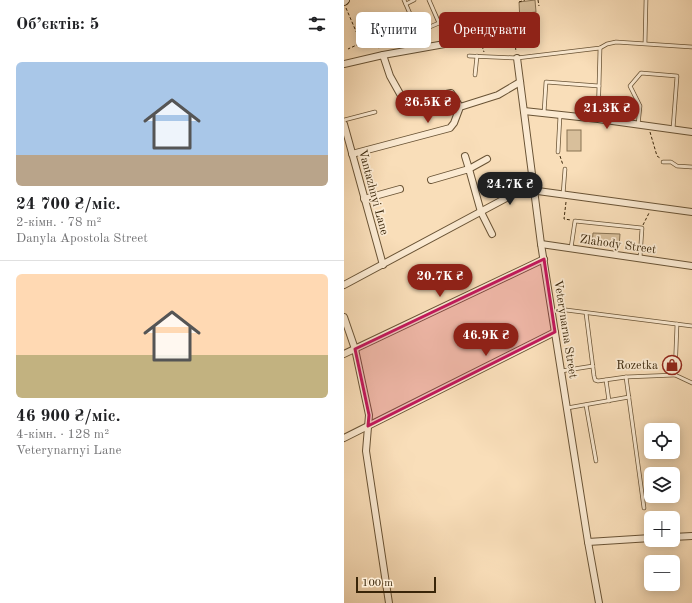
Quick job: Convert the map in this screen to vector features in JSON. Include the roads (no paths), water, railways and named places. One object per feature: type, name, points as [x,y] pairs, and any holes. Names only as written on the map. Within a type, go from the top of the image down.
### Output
[{"type":"street","points":[[344,64],[439,43]]},
{"type":"street","points":[[383,55],[390,76],[404,101],[409,102],[451,93],[460,107]]},
{"type":"street","name":"Veterynarna Street","points":[[517,58],[544,259],[588,542],[599,603]]},
{"type":"street","points":[[460,107],[498,95],[520,82]]},
{"type":"street","points":[[352,154],[450,128],[460,107]]},
{"type":"street","points":[[524,111],[598,119],[692,132]]},
{"type":"street","name":"Vantazhnyi Lane","points":[[344,124],[382,265]]},
{"type":"street","points":[[466,156],[481,212],[492,234]]},
{"type":"street","points":[[431,180],[469,169],[487,159]]},
{"type":"street","points":[[364,199],[400,189]]},
{"type":"street","points":[[344,285],[523,189],[692,212]]},
{"type":"street","name":"Zlahody Street","points":[[542,244],[692,266]]},
{"type":"street","points":[[344,354],[544,259]]},
{"type":"street","points":[[344,317],[355,349],[369,415],[366,451],[389,603]]},
{"type":"street","points":[[344,438],[555,332]]},
{"type":"street","points":[[680,537],[692,536]]},
{"type":"street","points":[[588,542],[644,538]]},
{"type":"lane","points":[[414,0],[405,2],[418,32],[439,23],[428,0]]},
{"type":"lane","points":[[645,43],[646,0]]},
{"type":"lane","points":[[469,56],[517,58],[600,48],[607,44],[616,42],[692,47]]},
{"type":"lane","points":[[598,119],[600,48]]},
{"type":"lane","points":[[475,75],[477,56]]},
{"type":"lane","points":[[638,125],[640,106],[630,86],[641,73],[678,76],[673,130]]},
{"type":"lane","points":[[544,113],[546,82],[599,86]]},
{"type":"lane","points":[[344,120],[375,112]]},
{"type":"lane","points":[[558,152],[560,115]]},
{"type":"lane","points":[[663,162],[671,162],[677,166],[692,167]]},
{"type":"lane","points":[[565,169],[565,195]]},
{"type":"lane","points":[[571,248],[575,221],[642,228],[640,258]]},
{"type":"lane","points":[[566,310],[692,326]]},
{"type":"lane","points":[[586,313],[595,380],[675,375],[692,383]]},
{"type":"lane","points":[[675,375],[676,324]]},
{"type":"lane","points":[[561,371],[593,366]]},
{"type":"lane","points":[[626,377],[644,508]]},
{"type":"lane","points":[[606,380],[609,401]]},
{"type":"lane","points":[[567,408],[629,397]]},
{"type":"lane","points":[[586,405],[596,461]]},
{"type":"place","name":"Rozetka","points":[[672,365]]}]
